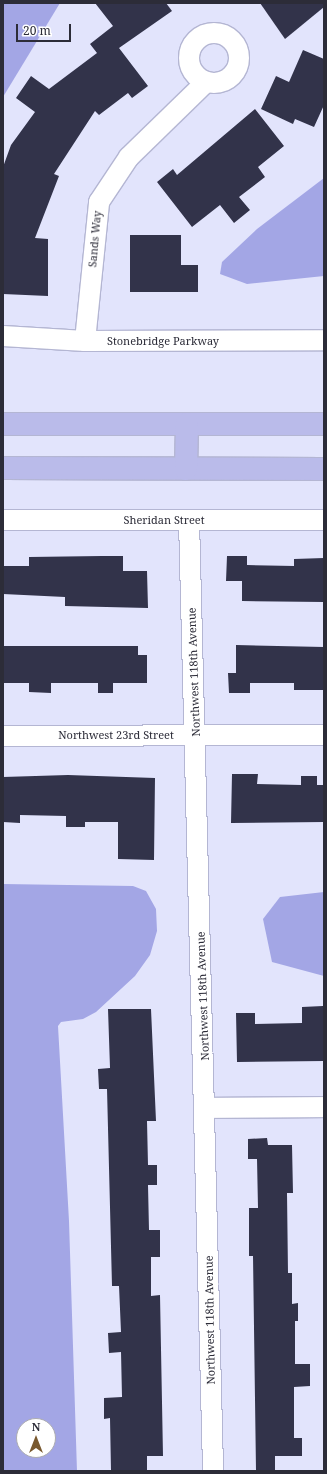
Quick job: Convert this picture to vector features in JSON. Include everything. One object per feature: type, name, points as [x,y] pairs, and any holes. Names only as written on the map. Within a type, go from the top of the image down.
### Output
[{"type":"main road","points":[[3,424],[324,424]]},
{"type":"main road","points":[[186,469],[187,424]]},
{"type":"main road","points":[[3,468],[324,469]]},
{"type":"street","name":"Sands Way","points":[[85,341],[98,202],[129,157],[206,82]]},
{"type":"street","name":"Stonebridge Parkway","points":[[3,336],[85,341],[324,340]]},
{"type":"street","name":"Sheridan Street","points":[[3,520],[324,520]]},
{"type":"street","name":"Northwest 118th Avenue","points":[[189,520],[206,1108],[213,1471]]},
{"type":"street","name":"Northwest 23rd Street","points":[[3,736],[324,736]]},
{"type":"street","points":[[206,1108],[324,1107]]},
{"type":"water","points":[[3,3],[60,3],[3,97]]},
{"type":"water","points":[[324,178],[324,276],[247,284],[220,274],[222,262],[257,229]]},
{"type":"water","points":[[3,884],[133,886],[146,891],[156,909],[157,931],[150,955],[135,976],[96,1012],[83,1019],[61,1022],[58,1026],[69,1221],[77,1471],[3,1471]]},
{"type":"water","points":[[324,892],[324,976],[272,962],[263,919],[280,897]]},
{"type":"building","points":[[95,3],[166,3],[172,11],[119,48],[148,86],[132,98],[128,93],[99,115],[95,111],[54,174],[59,176],[35,238],[48,239],[48,296],[3,294],[3,167],[11,145],[35,112],[16,98],[31,76],[49,89],[97,53],[90,44],[113,26]]},
{"type":"building","points":[[260,3],[324,3],[324,7],[285,39]]},
{"type":"building","points":[[303,50],[324,59],[324,105],[314,127],[295,119],[293,124],[261,109],[276,76],[289,82]]},
{"type":"building","points":[[255,109],[284,146],[258,167],[265,177],[239,197],[250,210],[234,223],[220,205],[192,227],[157,182],[173,169],[177,175]]},
{"type":"building","points":[[130,235],[181,235],[181,265],[198,265],[198,292],[130,292]]},
{"type":"building","points":[[123,556],[123,571],[147,571],[148,608],[65,606],[65,597],[3,594],[3,566],[29,566],[29,557]]},
{"type":"building","points":[[227,556],[247,556],[247,565],[294,566],[294,559],[324,558],[324,602],[242,601],[242,581],[226,581]]},
{"type":"building","points":[[236,645],[324,647],[324,690],[294,690],[294,683],[250,683],[250,693],[229,693],[228,673],[236,673]]},
{"type":"building","points":[[3,646],[138,646],[138,655],[147,655],[147,683],[113,683],[113,693],[98,693],[98,683],[51,683],[51,693],[29,692],[29,683],[3,683]]},
{"type":"building","points":[[232,774],[258,774],[257,784],[301,785],[301,776],[317,776],[317,785],[324,785],[324,822],[231,823]]},
{"type":"building","points":[[68,775],[155,778],[154,860],[118,859],[118,822],[85,822],[85,827],[66,827],[66,816],[20,815],[20,823],[3,822],[3,777]]},
{"type":"building","points":[[323,1006],[324,1061],[237,1062],[236,1013],[255,1013],[255,1024],[302,1023],[302,1007]]},
{"type":"building","points":[[108,1009],[151,1009],[156,1121],[147,1121],[148,1165],[157,1165],[157,1185],[148,1185],[149,1230],[160,1230],[160,1257],[151,1257],[151,1296],[160,1295],[163,1456],[147,1456],[147,1471],[111,1471],[110,1418],[104,1419],[104,1398],[122,1397],[121,1352],[109,1353],[108,1333],[121,1332],[119,1286],[112,1286],[107,1089],[99,1089],[98,1069],[110,1068]]},
{"type":"building","points":[[267,1138],[268,1145],[292,1145],[293,1193],[287,1193],[288,1273],[292,1273],[292,1304],[298,1303],[298,1321],[295,1321],[295,1364],[310,1364],[310,1386],[294,1387],[294,1438],[302,1438],[302,1456],[275,1456],[275,1471],[256,1471],[253,1256],[249,1256],[249,1208],[258,1208],[257,1159],[248,1159],[248,1139]]}]
